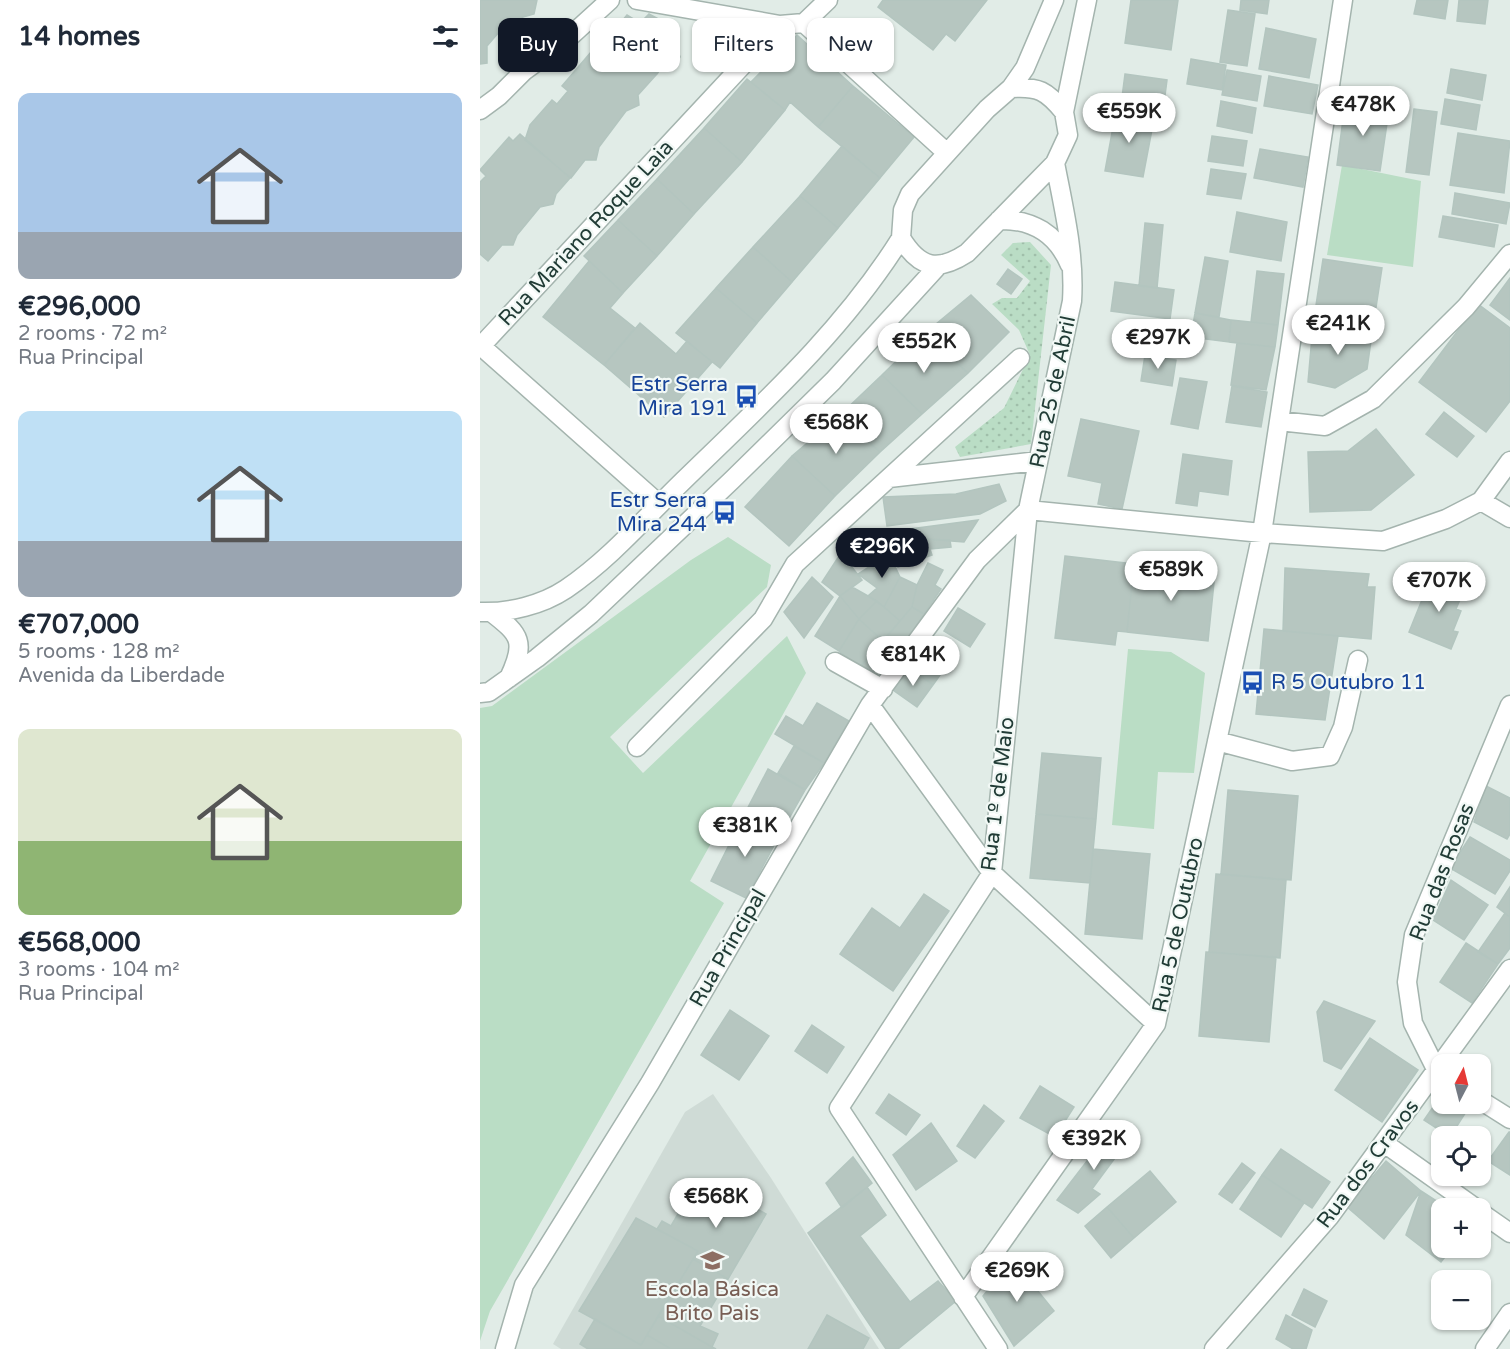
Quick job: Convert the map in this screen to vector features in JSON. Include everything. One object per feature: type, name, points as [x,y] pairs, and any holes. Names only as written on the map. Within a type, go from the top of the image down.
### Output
[{"type":"street","points":[[480,110],[499,96],[524,71],[564,42],[610,0]]},
{"type":"street","points":[[637,0],[740,18]]},
{"type":"street","points":[[795,24],[804,23],[828,0]]},
{"type":"street","points":[[485,612],[517,609],[566,589],[621,543],[819,346],[879,274],[901,238],[903,210],[910,194],[987,109],[1011,88],[1025,68],[1054,0]]},
{"type":"street","points":[[901,238],[918,259],[937,267],[951,264],[967,253],[1055,164],[1068,135],[1064,112],[1087,0]]},
{"type":"street","name":"Rua 5 de Outubro","points":[[963,1297],[1156,1024],[1262,533],[1343,0]]},
{"type":"street","points":[[804,23],[947,153]]},
{"type":"street","name":"Rua Mariano Roque Laia","points":[[659,504],[480,347],[736,72]]},
{"type":"street","points":[[1011,88],[1031,87],[1051,96],[1064,112]]},
{"type":"street","name":"Rua 25 de Abril","points":[[1028,510],[1072,301],[1074,274],[1071,245],[1055,164]]},
{"type":"street","points":[[999,220],[1019,219],[1042,229],[1066,254],[1074,274]]},
{"type":"street","points":[[1279,421],[1325,426],[1373,399],[1466,307],[1510,254]]},
{"type":"street","points":[[480,693],[489,692],[509,679],[591,614],[833,381],[937,267]]},
{"type":"street","points":[[637,747],[763,619],[795,564],[1020,358]]},
{"type":"street","points":[[889,478],[1038,461]]},
{"type":"street","points":[[1028,510],[1262,533],[1383,541],[1446,519],[1481,501],[1510,461]]},
{"type":"street","points":[[1481,501],[1510,518]]},
{"type":"street","name":"Rua Principal","points":[[505,1349],[524,1286],[650,1083],[870,705],[977,560],[1028,510]]},
{"type":"street","name":"Rua 1º de Maio","points":[[963,1297],[839,1108],[992,873],[1028,510]]},
{"type":"street","points":[[485,612],[514,630],[520,655],[509,679]]},
{"type":"street","points":[[1217,741],[1292,761],[1330,756],[1343,727],[1358,660]]},
{"type":"street","points":[[835,662],[883,689]]},
{"type":"street","points":[[870,705],[992,873],[1156,1024]]},
{"type":"street","name":"Rua das Rosas","points":[[1431,1058],[1413,1023],[1407,982],[1414,935],[1510,705]]},
{"type":"street","name":"Rua dos Cravos","points":[[1452,1054],[1510,969]]},
{"type":"street","name":"Rua dos Cravos","points":[[1214,1349],[1330,1216],[1431,1083]]},
{"type":"street","points":[[1491,1107],[1510,1119]]},
{"type":"street","points":[[1384,1143],[1462,1198]]},
{"type":"street","points":[[1491,1219],[1510,1233]]},
{"type":"street","points":[[963,1297],[998,1349]]},
{"type":"street","points":[[1485,1349],[1510,1313]]},
{"type":"shaded area","name":"Escola Básica Brito Pais","points":[[713,1094],[771,1178],[879,1349],[561,1349],[553,1344],[685,1112]]},
{"type":"green space","points":[[1342,165],[1421,181],[1413,267],[1327,255]]},
{"type":"green space","points":[[1030,242],[1051,265],[1031,444],[960,457],[955,447],[1004,408],[1030,355],[1019,330],[992,304],[1002,298],[1017,298],[1030,281],[1001,255],[1013,243]]},
{"type":"green space","points":[[728,537],[771,565],[767,587],[610,737],[643,773],[787,636],[806,673],[690,881],[724,903],[490,1311],[480,1341],[480,708],[492,706],[691,560]]},
{"type":"green space","points":[[1128,649],[1171,652],[1205,673],[1194,773],[1158,772],[1154,829],[1112,825]]},
{"type":"building","points":[[480,0],[537,0],[534,14],[522,18],[498,18],[498,33],[487,46],[487,63],[480,64]]},
{"type":"building","points":[[883,0],[987,0],[955,41],[946,34],[933,50],[878,7]]},
{"type":"building","points":[[1131,0],[1178,0],[1171,50],[1125,43]]},
{"type":"building","points":[[1241,0],[1269,0],[1267,14],[1240,10]]},
{"type":"building","points":[[1417,0],[1448,0],[1445,19],[1414,14]]},
{"type":"building","points":[[1459,0],[1488,0],[1485,24],[1457,21]]},
{"type":"building","points":[[1228,10],[1255,14],[1247,66],[1220,62]]},
{"type":"building","points":[[649,14],[657,18],[645,18]]},
{"type":"building","points":[[1266,28],[1316,39],[1309,78],[1259,69]]},
{"type":"building","points":[[797,35],[807,44],[807,72],[838,72],[853,86],[818,127],[790,102],[785,110],[751,82],[761,72],[795,72],[795,37]]},
{"type":"building","points":[[590,53],[590,72],[654,72],[657,74],[638,95],[639,105],[626,111],[599,147],[596,160],[585,160],[571,178],[525,140],[530,125],[552,100],[557,104],[568,91],[562,86],[574,72],[578,72],[578,67]]},
{"type":"building","points":[[1191,59],[1226,65],[1222,90],[1187,84]]},
{"type":"building","points":[[1451,69],[1486,75],[1482,100],[1447,93]]},
{"type":"building","points":[[1227,70],[1261,76],[1257,101],[1222,95]]},
{"type":"building","points":[[1125,74],[1167,80],[1163,111],[1121,105]]},
{"type":"building","points":[[1269,76],[1318,85],[1312,114],[1264,106]]},
{"type":"building","points":[[747,79],[785,110],[742,162],[704,128]]},
{"type":"building","points":[[853,86],[914,137],[880,178],[818,127]]},
{"type":"building","points":[[1445,99],[1480,105],[1476,130],[1441,124]]},
{"type":"building","points":[[1221,101],[1256,108],[1252,133],[1217,126]]},
{"type":"building","points":[[1345,104],[1389,110],[1380,171],[1337,165]]},
{"type":"building","points":[[1414,109],[1437,112],[1429,175],[1406,172]]},
{"type":"building","points":[[1116,111],[1154,119],[1143,177],[1105,171]]},
{"type":"building","points":[[704,128],[742,162],[694,214],[657,179]]},
{"type":"building","points":[[1458,133],[1510,141],[1504,193],[1450,185]]},
{"type":"building","points":[[520,134],[570,178],[556,194],[553,204],[540,207],[517,235],[513,245],[502,245],[488,261],[480,254],[480,182],[486,176],[480,170],[509,137],[513,141]]},
{"type":"building","points":[[1212,136],[1247,141],[1243,166],[1208,161]]},
{"type":"building","points":[[842,146],[880,178],[838,228],[800,196]]},
{"type":"building","points":[[1260,149],[1308,157],[1303,187],[1254,178]]},
{"type":"building","points":[[1211,169],[1246,174],[1241,199],[1207,194]]},
{"type":"building","points":[[657,179],[694,214],[657,256],[618,220]]},
{"type":"building","points":[[1455,193],[1510,203],[1506,224],[1452,214]]},
{"type":"building","points":[[800,196],[838,228],[792,282],[753,247]]},
{"type":"building","points":[[1237,212],[1287,222],[1281,261],[1230,252]]},
{"type":"building","points":[[1443,216],[1498,225],[1494,247],[1439,237]]},
{"type":"building","points":[[618,220],[657,256],[623,293],[584,256]]},
{"type":"building","points":[[1145,223],[1163,225],[1157,288],[1139,286]]},
{"type":"building","points":[[753,247],[792,282],[757,323],[716,288]]},
{"type":"building","points":[[1205,257],[1228,261],[1219,317],[1195,313]]},
{"type":"building","points":[[1323,259],[1382,268],[1372,334],[1313,325]]},
{"type":"building","points":[[589,261],[623,293],[610,308],[635,328],[604,365],[543,317]]},
{"type":"building","points":[[1008,269],[1022,279],[1011,294],[997,284]]},
{"type":"building","points":[[1257,271],[1284,274],[1278,325],[1251,322]]},
{"type":"building","points":[[1510,278],[1510,320],[1490,305]]},
{"type":"building","points":[[1115,282],[1174,290],[1170,319],[1111,311]]},
{"type":"building","points":[[716,288],[757,323],[720,368],[676,333]]},
{"type":"building","points":[[971,295],[1009,332],[968,373],[924,334]]},
{"type":"building","points":[[1478,304],[1510,328],[1510,401],[1486,432],[1419,382]]},
{"type":"building","points":[[1195,313],[1231,320],[1229,342],[1191,337]]},
{"type":"building","points":[[1231,320],[1278,325],[1275,347],[1229,342]]},
{"type":"building","points":[[640,323],[676,354],[687,341],[712,362],[664,417],[604,365]]},
{"type":"building","points":[[1313,325],[1372,334],[1367,369],[1335,388],[1308,382]]},
{"type":"building","points":[[924,334],[968,373],[922,414],[882,375]]},
{"type":"building","points":[[1237,343],[1275,347],[1266,390],[1231,385]]},
{"type":"building","points":[[1145,355],[1176,360],[1172,386],[1141,381]]},
{"type":"building","points":[[882,375],[922,414],[880,452],[839,416]]},
{"type":"building","points":[[1180,378],[1207,382],[1198,429],[1171,424]]},
{"type":"building","points":[[1232,386],[1267,392],[1261,427],[1226,422]]},
{"type":"building","points":[[1444,412],[1474,436],[1457,457],[1426,434]]},
{"type":"building","points":[[839,416],[880,452],[835,496],[792,456]]},
{"type":"building","points":[[1081,419],[1139,431],[1122,509],[1098,504],[1102,483],[1068,476]]},
{"type":"building","points":[[1376,429],[1414,475],[1371,510],[1310,512],[1308,452],[1348,451]]},
{"type":"building","points":[[1183,454],[1232,461],[1228,495],[1199,491],[1197,506],[1176,503]]},
{"type":"building","points":[[792,456],[835,496],[789,546],[745,507]]},
{"type":"building","points":[[999,484],[1006,501],[980,514],[887,526],[883,497],[956,494]]},
{"type":"building","points":[[978,520],[964,542],[925,539],[890,551],[883,537],[902,530]]},
{"type":"building","points":[[925,539],[950,540],[951,547],[930,549],[932,555],[898,567],[890,551]]},
{"type":"building","points":[[841,553],[862,580],[840,596],[822,582]]},
{"type":"building","points":[[889,554],[900,577],[884,607],[868,596],[877,588],[858,574]]},
{"type":"building","points":[[1065,556],[1134,564],[1127,632],[1117,631],[1115,645],[1055,638]]},
{"type":"building","points":[[928,563],[943,570],[935,585],[941,589],[924,614],[912,607],[917,585]]},
{"type":"building","points":[[1134,564],[1215,573],[1208,641],[1127,632]]},
{"type":"building","points":[[1285,568],[1369,574],[1367,587],[1375,587],[1371,639],[1283,631]]},
{"type":"building","points":[[1432,575],[1465,588],[1456,609],[1461,611],[1453,631],[1458,632],[1451,649],[1409,632]]},
{"type":"building","points":[[812,577],[833,597],[804,638],[784,612]]},
{"type":"building","points":[[900,577],[917,585],[912,607],[900,621],[884,607]]},
{"type":"building","points":[[852,587],[877,601],[859,619],[840,596]]},
{"type":"building","points":[[840,596],[859,619],[839,651],[815,636]]},
{"type":"building","points":[[877,601],[900,621],[883,641],[859,619]]},
{"type":"building","points":[[912,607],[924,614],[897,659],[871,673],[860,667]]},
{"type":"building","points":[[958,608],[985,624],[970,647],[944,631]]},
{"type":"building","points":[[859,619],[883,641],[860,667],[839,651]]},
{"type":"building","points":[[1264,629],[1338,636],[1325,720],[1256,714]]},
{"type":"building","points":[[930,639],[953,655],[951,657],[957,662],[950,672],[945,668],[933,685],[909,667]]},
{"type":"building","points":[[909,667],[933,685],[917,707],[893,690]]},
{"type":"building","points":[[817,703],[849,721],[824,763],[775,734],[786,716],[803,726]]},
{"type":"building","points":[[794,746],[824,763],[805,790],[778,773]]},
{"type":"building","points":[[1042,753],[1101,758],[1096,819],[1036,814]]},
{"type":"building","points":[[768,769],[805,790],[779,836],[743,817]]},
{"type":"building","points":[[1486,786],[1510,798],[1510,834],[1507,839],[1474,822]]},
{"type":"building","points":[[1228,790],[1298,796],[1291,880],[1221,874]]},
{"type":"building","points":[[1036,814],[1096,819],[1090,883],[1030,878]]},
{"type":"building","points":[[743,817],[779,836],[746,898],[711,881]]},
{"type":"building","points":[[1470,837],[1510,860],[1510,871],[1495,894],[1450,868]]},
{"type":"building","points":[[1093,849],[1150,854],[1142,939],[1085,934]]},
{"type":"building","points":[[1216,874],[1286,880],[1280,958],[1209,952]]},
{"type":"building","points":[[1451,880],[1488,905],[1464,940],[1433,920]]},
{"type":"building","points":[[1510,887],[1510,917],[1497,907]]},
{"type":"building","points":[[924,894],[949,911],[893,991],[840,954],[872,908],[900,928]]},
{"type":"building","points":[[1505,913],[1510,917],[1510,948],[1498,964],[1478,952]]},
{"type":"building","points":[[1466,943],[1498,964],[1472,1003],[1440,982]]},
{"type":"building","points":[[1206,952],[1276,957],[1269,1042],[1199,1036]]},
{"type":"building","points":[[1324,1001],[1375,1021],[1341,1069],[1324,1061],[1317,1012]]},
{"type":"building","points":[[730,1010],[769,1036],[739,1080],[701,1055]]},
{"type":"building","points":[[812,1025],[844,1047],[827,1073],[795,1051]]},
{"type":"building","points":[[1370,1038],[1418,1070],[1382,1122],[1335,1090]]},
{"type":"building","points":[[1040,1086],[1074,1107],[1055,1137],[1020,1118]]},
{"type":"building","points":[[889,1094],[920,1115],[906,1135],[876,1113]]},
{"type":"building","points":[[984,1105],[1004,1121],[975,1158],[957,1146]]},
{"type":"building","points":[[1431,1110],[1431,1114],[1465,1114],[1457,1126],[1433,1126],[1424,1120]]},
{"type":"building","points":[[1117,1122],[1129,1139],[1092,1189],[1100,1194],[1078,1213],[1057,1200]]},
{"type":"building","points":[[931,1123],[957,1161],[916,1190],[893,1155]]},
{"type":"building","points":[[1510,1132],[1510,1175],[1491,1163],[1491,1157]]},
{"type":"building","points":[[1281,1149],[1330,1182],[1312,1208],[1262,1175]]},
{"type":"building","points":[[853,1157],[872,1183],[842,1208],[826,1183]]},
{"type":"building","points":[[1386,1161],[1421,1191],[1384,1239],[1347,1207]]},
{"type":"building","points":[[1242,1163],[1255,1173],[1232,1203],[1219,1194]]},
{"type":"building","points":[[1150,1171],[1176,1202],[1134,1238],[1107,1207]]},
{"type":"building","points":[[1262,1175],[1304,1203],[1281,1237],[1240,1209]]},
{"type":"building","points":[[717,1186],[766,1214],[728,1279],[693,1259],[698,1251],[657,1229],[662,1221],[671,1226],[693,1188],[709,1198]]},
{"type":"building","points":[[867,1187],[886,1215],[860,1236],[910,1302],[938,1281],[956,1301],[898,1349],[886,1349],[808,1233]]},
{"type":"building","points":[[1421,1191],[1432,1198],[1431,1254],[1406,1235]]},
{"type":"building","points":[[1107,1207],[1134,1238],[1111,1258],[1085,1226]]},
{"type":"building","points":[[636,1218],[698,1251],[641,1345],[579,1311]]},
{"type":"building","points":[[693,1259],[728,1279],[700,1326],[718,1334],[712,1347],[658,1316]]},
{"type":"building","points":[[1012,1259],[1054,1311],[1014,1346],[983,1296]]},
{"type":"building","points":[[1304,1289],[1327,1301],[1315,1327],[1292,1315]]},
{"type":"building","points":[[827,1315],[869,1338],[863,1349],[808,1349]]},
{"type":"building","points":[[1286,1315],[1312,1330],[1306,1349],[1293,1349],[1276,1339]]},
{"type":"building","points":[[658,1316],[716,1349],[671,1349],[647,1335]]},
{"type":"building","points":[[595,1319],[641,1345],[647,1335],[671,1349],[588,1349],[580,1344]]},
{"type":"place","name":"Estr Serra Mira 191","points":[[746,396]]},
{"type":"place","name":"Estr Serra Mira 244","points":[[725,512]]},
{"type":"place","name":"R 5 Outubro 11","points":[[1253,682]]},
{"type":"place","name":"Escola Básica Brito Pais","points":[[712,1261]]}]
